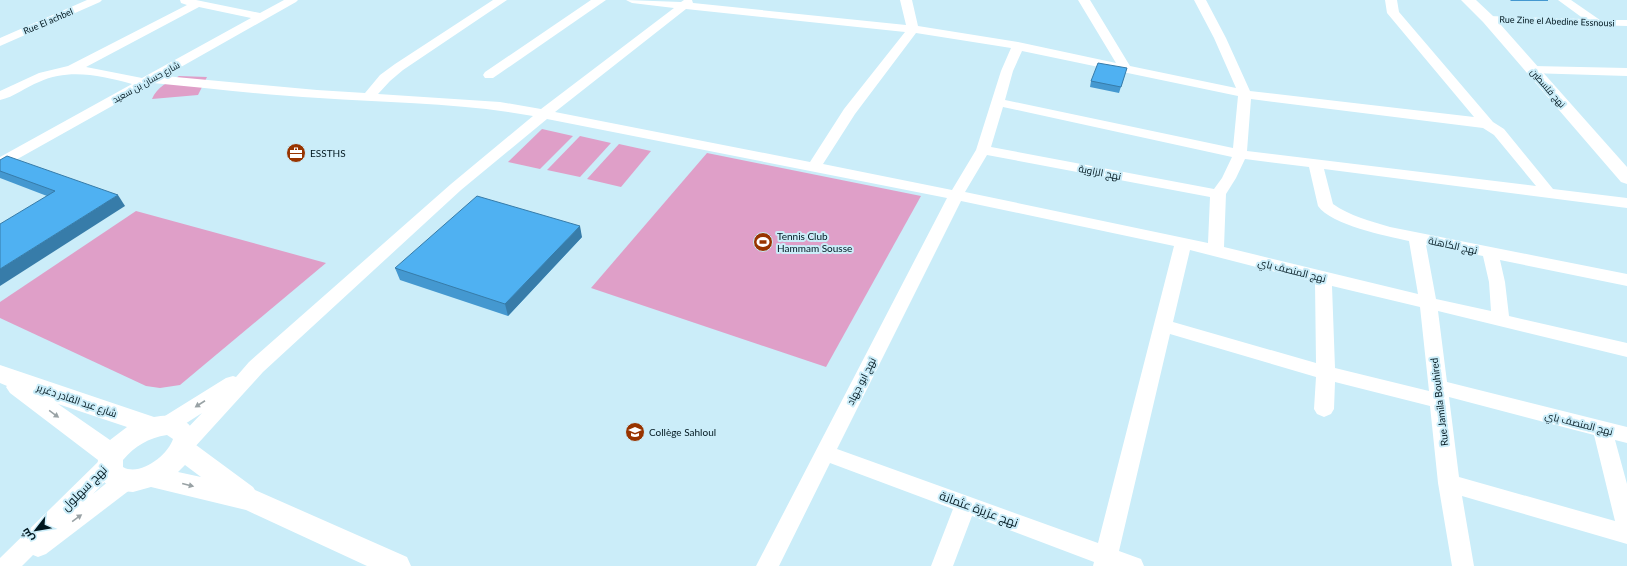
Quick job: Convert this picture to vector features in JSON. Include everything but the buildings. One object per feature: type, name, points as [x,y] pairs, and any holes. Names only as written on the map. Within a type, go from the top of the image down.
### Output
[{"type":"main road","name":"نهج فلسطين","points":[[1468,0],[1488,19],[1627,178]]},
{"type":"main road","name":"شارع عبد القادر دغرير","points":[[0,374],[161,426],[178,428],[182,430],[186,438],[184,446]]},
{"type":"main road","name":"شارع عبد القادر دغرير","points":[[0,374],[111,459]]},
{"type":"main road","points":[[161,426],[132,436],[120,446],[111,459],[110,466],[113,475],[117,478],[139,478],[250,500],[397,566]]},
{"type":"main road","points":[[139,478],[171,464],[181,453],[184,446],[250,500]]},
{"type":"street","name":"Rue El achbel","points":[[0,42],[96,0]]},
{"type":"street","name":"شارع حسان بن سعيد","points":[[0,163],[292,0]]},
{"type":"street","points":[[368,97],[385,78],[399,67],[501,0]]},
{"type":"street","points":[[489,74],[591,4],[600,0]]},
{"type":"street","points":[[632,0],[687,2],[913,29],[1018,46],[1246,94],[1478,122],[1488,125]]},
{"type":"street","points":[[906,0],[913,29]]},
{"type":"street","points":[[1084,0],[1126,69]]},
{"type":"street","points":[[1200,0],[1220,38],[1246,94],[1240,154],[1229,178],[1218,194],[1216,250]]},
{"type":"street","points":[[1391,0],[1393,13],[1488,125],[1498,132],[1548,192]]},
{"type":"street","points":[[1564,0],[1597,23]]},
{"type":"street","points":[[0,96],[42,76],[71,70],[187,1],[262,17]]},
{"type":"street","points":[[184,446],[256,367],[456,187],[544,114],[687,2]]},
{"type":"street","name":"Rue Zine el Abedine Essnousi","points":[[1488,19],[1627,23]]},
{"type":"street","points":[[813,168],[849,112],[913,29]]},
{"type":"street","name":"نهج ابو جهاد","points":[[767,566],[956,196],[983,150],[1007,71],[1018,46]]},
{"type":"street","name":"نهج المنصف باي","points":[[71,70],[149,81],[500,106],[956,196],[1216,250],[1323,278],[1627,350]]},
{"type":"street","points":[[1533,70],[1627,72]]},
{"type":"street","points":[[997,102],[1240,154],[1627,203]]},
{"type":"street","name":"نهج الزاوية","points":[[983,150],[1218,194]]},
{"type":"street","name":"نهج الكاهنة","points":[[1315,163],[1324,202],[1331,211],[1350,220],[1416,237],[1574,271],[1627,280]]},
{"type":"street","name":"Rue Jamila Bouhired","points":[[1416,237],[1428,302],[1449,482],[1463,566]]},
{"type":"street","points":[[1105,561],[1183,244]]},
{"type":"street","points":[[1490,253],[1497,282],[1500,319]]},
{"type":"street","points":[[1323,278],[1326,372],[1324,409]]},
{"type":"street","name":"نهج المنصف باي","points":[[1163,326],[1326,372],[1602,428],[1627,435]]},
{"type":"street","points":[[161,426],[256,367]]},
{"type":"street","points":[[1602,428],[1627,525]]},
{"type":"street","name":"نهج عزيزة عثمانة","points":[[824,453],[966,504],[1105,561],[1133,566]]},
{"type":"street","name":"نهج سهلول","points":[[7,566],[111,459]]},
{"type":"street","name":"نهج سهلول","points":[[12,566],[139,478]]},
{"type":"street","points":[[1449,482],[1627,534]]},
{"type":"street","points":[[942,566],[966,504]]},
{"type":"shaded area","points":[[179,76],[207,77],[198,95],[152,99],[160,88]]},
{"type":"shaded area","points":[[542,129],[573,136],[540,169],[508,162]]},
{"type":"shaded area","points":[[580,136],[611,143],[580,177],[547,170]]},
{"type":"shaded area","points":[[619,144],[651,151],[621,187],[587,179]]},
{"type":"shaded area","name":"Tennis Club Hammam Sousse","points":[[707,153],[921,196],[826,367],[591,288]]},
{"type":"shaded area","points":[[136,211],[326,263],[180,385],[160,388],[146,386],[0,318],[0,302]]},
{"type":"place","name":"ESSTHS","points":[[296,153]]},
{"type":"place","name":"Tennis Club Hammam Sousse","points":[[763,242]]},
{"type":"place","name":"Collège Sahloul","points":[[635,432]]}]
